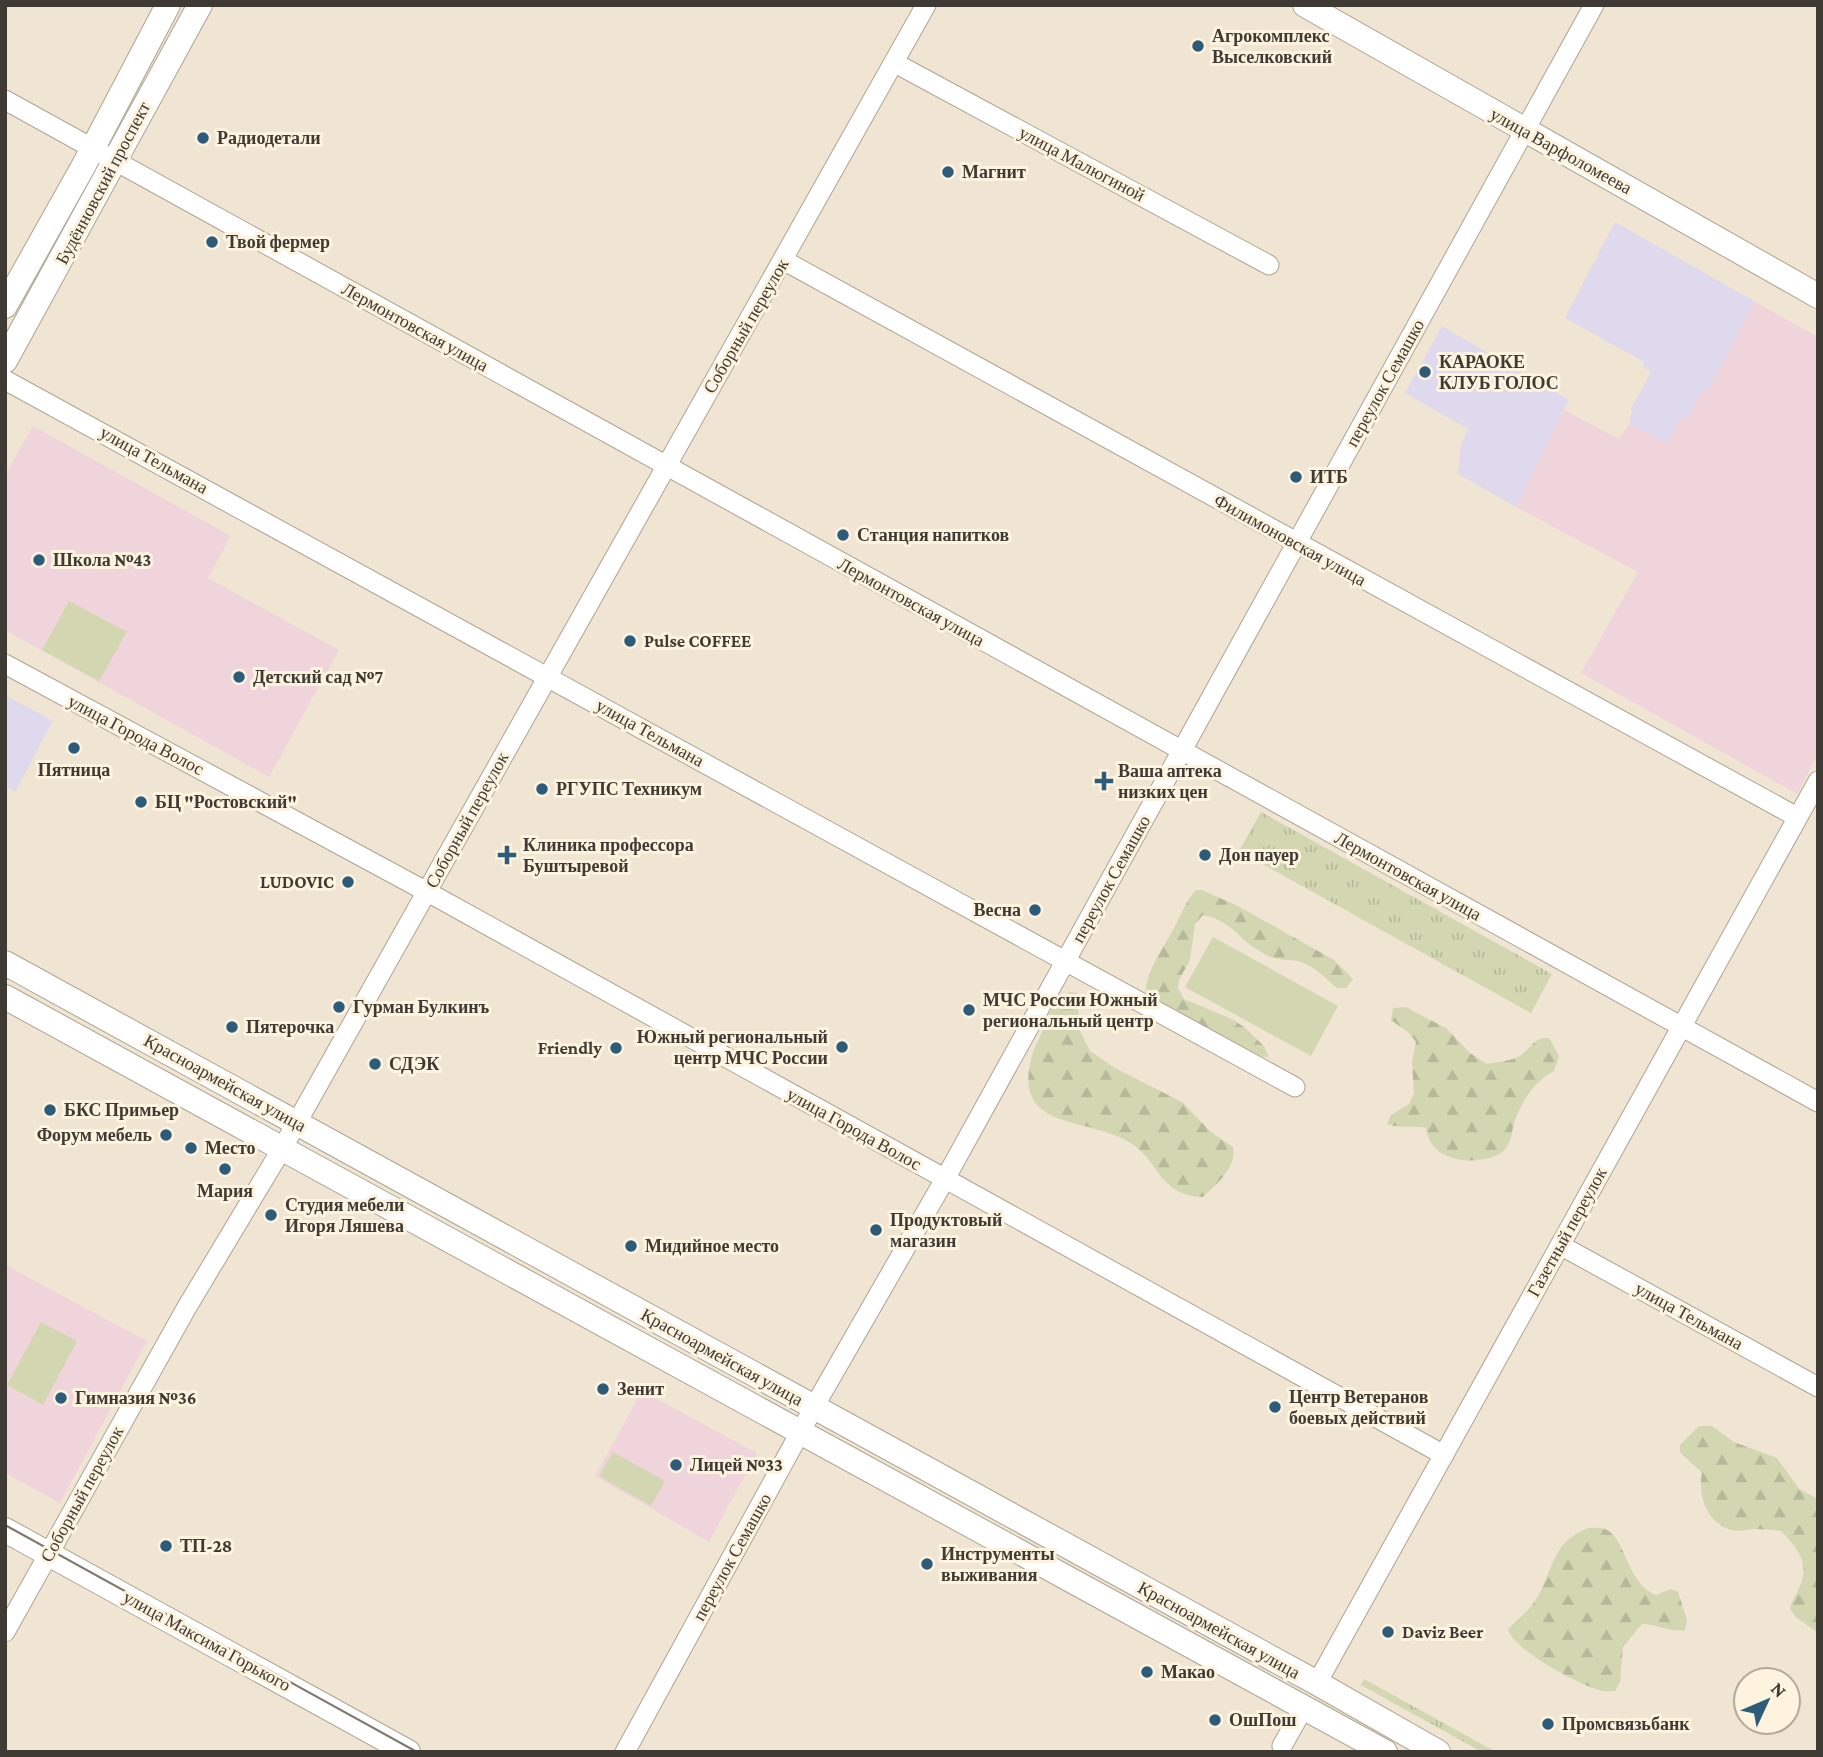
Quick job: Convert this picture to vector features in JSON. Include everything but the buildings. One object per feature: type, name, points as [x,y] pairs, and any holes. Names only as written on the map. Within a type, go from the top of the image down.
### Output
[{"type":"main road","name":"Будённовский проспект","points":[[5,306],[168,5]]},
{"type":"main road","name":"Будённовский проспект","points":[[5,361],[200,5]]},
{"type":"main road","name":"улица Варфоломеева","points":[[1305,5],[1818,296]]},
{"type":"main road","name":"Красноармейская улица","points":[[5,963],[1438,1752]]},
{"type":"main road","name":"Красноармейская улица","points":[[5,997],[1385,1752]]},
{"type":"main road","name":"улица Максима Горького","points":[[5,1530],[408,1752]]},
{"type":"street","name":"Соборный переулок","points":[[5,1632],[187,1307],[283,1147],[926,5]]},
{"type":"street","name":"переулок Семашко","points":[[625,1752],[1594,5]]},
{"type":"street","name":"улица Малюгиной","points":[[895,63],[1269,265]]},
{"type":"street","name":"Лермонтовская улица","points":[[5,100],[1818,1102]]},
{"type":"street","name":"Филимоновская улица","points":[[783,260],[1797,817]]},
{"type":"street","name":"улица Тельмана","points":[[5,380],[1295,1087]]},
{"type":"street","name":"улица Города Волос","points":[[5,664],[426,892],[1444,1455]]},
{"type":"street","name":"Газетный переулок","points":[[1317,1683],[1818,781]]},
{"type":"street","name":"улица Тельмана","points":[[1560,1245],[1818,1387]]},
{"type":"street","points":[[1282,1746],[1304,1707]]},
{"type":"shaded area","points":[[1615,222],[1754,301],[1709,390],[1704,389],[1686,421],[1680,419],[1667,443],[1629,424],[1631,409],[1651,372],[1643,367],[1644,362],[1565,318]]},
{"type":"shaded area","points":[[1754,301],[1818,337],[1818,754],[1797,794],[1581,673],[1638,572],[1516,507],[1564,410],[1619,439],[1629,424],[1667,443],[1680,418],[1686,420],[1704,389],[1709,390]]},
{"type":"shaded area","points":[[1442,326],[1569,400],[1516,507],[1458,474],[1461,445],[1468,429],[1405,393]]},
{"type":"shaded area","points":[[33,426],[231,536],[208,578],[339,650],[269,777],[5,630],[5,475]]},
{"type":"shaded area","points":[[5,695],[53,721],[15,792],[5,786]]},
{"type":"shaded area","name":"Гимназия №36","points":[[5,1265],[147,1341],[60,1503],[5,1473]]},
{"type":"shaded area","name":"Лицей №33","points":[[642,1391],[757,1453],[709,1542],[595,1476]]},
{"type":"green space","points":[[69,601],[127,632],[99,681],[42,650]]},
{"type":"green space","points":[[1261,812],[1552,974],[1531,1013],[1239,851]]},
{"type":"green space","points":[[1196,890],[1202,890],[1238,906],[1334,960],[1353,979],[1346,988],[1337,988],[1308,965],[1266,955],[1221,921],[1203,915],[1195,924],[1190,960],[1179,980],[1178,988],[1184,999],[1232,1019],[1244,1027],[1264,1046],[1269,1057],[1256,1056],[1146,999],[1148,980],[1155,962]]},
{"type":"green space","points":[[1213,937],[1338,1006],[1311,1056],[1185,987]]},
{"type":"green space","points":[[1070,992],[1078,993],[1079,1029],[1090,1051],[1115,1068],[1182,1102],[1211,1132],[1233,1147],[1229,1168],[1203,1197],[1177,1191],[1139,1149],[1129,1142],[1054,1116],[1040,1108],[1031,1095],[1028,1076],[1034,1049],[1052,1008]]},
{"type":"green space","points":[[1405,1007],[1446,1028],[1470,1053],[1487,1064],[1517,1057],[1536,1041],[1549,1038],[1559,1056],[1554,1071],[1535,1085],[1526,1098],[1515,1120],[1509,1143],[1497,1155],[1474,1160],[1453,1158],[1434,1147],[1426,1128],[1387,1124],[1391,1115],[1409,1104],[1414,1093],[1412,1062],[1416,1042],[1409,1033],[1391,1020],[1393,1008]]},
{"type":"green space","points":[[41,1322],[77,1341],[43,1405],[7,1385]]},
{"type":"green space","points":[[1699,1426],[1712,1426],[1734,1442],[1777,1458],[1799,1489],[1818,1499],[1818,1633],[1797,1618],[1790,1609],[1804,1571],[1797,1550],[1787,1537],[1781,1531],[1732,1530],[1723,1527],[1710,1515],[1701,1490],[1702,1473],[1680,1452],[1680,1445]]},
{"type":"green space","points":[[613,1452],[665,1481],[651,1506],[599,1476]]},
{"type":"green space","points":[[1588,1528],[1603,1528],[1612,1534],[1646,1590],[1656,1595],[1670,1589],[1678,1592],[1687,1620],[1685,1630],[1680,1631],[1642,1624],[1623,1647],[1620,1682],[1615,1691],[1603,1691],[1589,1686],[1547,1665],[1521,1646],[1508,1629],[1535,1601],[1554,1559],[1566,1542]]},
{"type":"green space","points":[[1364,1679],[1496,1752],[1482,1752],[1361,1685]]},
{"type":"tram line","points":[[5,1525],[417,1752]]},
{"type":"place","name":"Агрокомплекс Выселковский","points":[[1198,46]]},
{"type":"place","name":"Радиодетали","points":[[203,138]]},
{"type":"place","name":"Магнит","points":[[948,172]]},
{"type":"place","name":"Твой фермер","points":[[212,242]]},
{"type":"place","name":"КАРАОКЕ КЛУБ ГОЛОС","points":[[1425,372]]},
{"type":"place","name":"ИТБ","points":[[1296,477]]},
{"type":"place","name":"Станция напитков","points":[[843,535]]},
{"type":"place","name":"Школа №43","points":[[39,560]]},
{"type":"place","name":"Pulse COFFEE","points":[[630,641]]},
{"type":"place","name":"Детский сад №7","points":[[239,677]]},
{"type":"place","name":"Пятница","points":[[74,748]]},
{"type":"place","name":"Ваша аптека низких цен","points":[[1104,781]]},
{"type":"place","name":"РГУПС Техникум","points":[[542,789]]},
{"type":"place","name":"БЦ \"Ростовский\"","points":[[141,802]]},
{"type":"place","name":"Клиника профессора Буштыревой","points":[[507,855]]},
{"type":"place","name":"Дон пауер","points":[[1205,855]]},
{"type":"place","name":"LUDOVIC","points":[[348,882]]},
{"type":"place","name":"Весна","points":[[1035,910]]},
{"type":"place","name":"Гурман Булкинъ","points":[[339,1007]]},
{"type":"place","name":"МЧС России Южный региональный центр","points":[[969,1010]]},
{"type":"place","name":"Пятерочка","points":[[232,1027]]},
{"type":"place","name":"Южный региональный центр МЧС России","points":[[842,1047]]},
{"type":"place","name":"Friendly","points":[[616,1048]]},
{"type":"place","name":"СДЭК","points":[[375,1064]]},
{"type":"place","name":"БКС Примьер","points":[[50,1110]]},
{"type":"place","name":"Форум мебель","points":[[166,1135]]},
{"type":"place","name":"Место","points":[[191,1148]]},
{"type":"place","name":"Мария","points":[[225,1169]]},
{"type":"place","name":"Студия мебели Игоря Ляшева","points":[[271,1215]]},
{"type":"place","name":"Продуктовый магазин","points":[[876,1230]]},
{"type":"place","name":"Мидийное место","points":[[631,1246]]},
{"type":"place","name":"Зенит","points":[[603,1389]]},
{"type":"place","name":"Гимназия №36","points":[[61,1398]]},
{"type":"place","name":"Центр Ветеранов боевых действий","points":[[1275,1407]]},
{"type":"place","name":"Лицей №33","points":[[676,1465]]},
{"type":"place","name":"ТП-28","points":[[166,1546]]},
{"type":"place","name":"Инструменты выживания","points":[[927,1564]]},
{"type":"place","name":"Daviz Beer","points":[[1388,1632]]},
{"type":"place","name":"Макао","points":[[1147,1672]]},
{"type":"place","name":"ОшПош","points":[[1215,1720]]},
{"type":"place","name":"Промсвязьбанк","points":[[1548,1724]]}]
